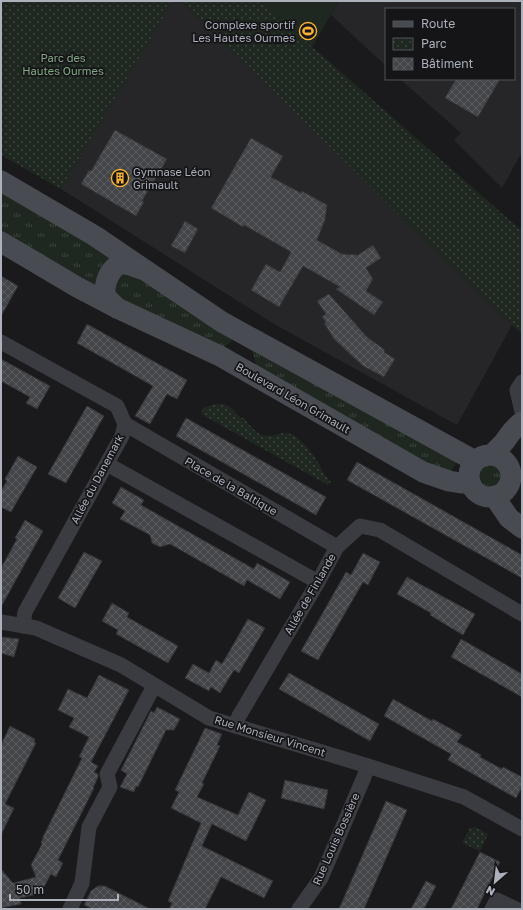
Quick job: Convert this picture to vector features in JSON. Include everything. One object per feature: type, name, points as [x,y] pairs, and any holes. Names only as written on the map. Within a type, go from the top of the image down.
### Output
[{"type":"main road","name":"Boulevard Léon Grimault","points":[[1,181],[95,236],[222,322],[501,470]]},
{"type":"main road","name":"Boulevard Léon Grimault","points":[[1,242],[77,287],[117,308],[220,356],[423,472],[444,480],[461,483],[470,482]]},
{"type":"main road","name":"Boulevard Léon Grimault","points":[[117,308],[106,297],[106,286],[109,273],[115,267],[123,264],[145,270]]},
{"type":"main road","points":[[501,470],[472,466],[469,476],[470,482],[479,494],[488,497],[502,492],[508,485],[501,470],[505,440],[510,432],[522,422]]},
{"type":"main road","points":[[501,470],[522,439]]},
{"type":"main road","points":[[494,496],[509,518],[522,528]]},
{"type":"street","name":"Allée du Danemark","points":[[1,342],[117,406],[125,424],[122,436],[25,612],[22,626]]},
{"type":"street","points":[[522,382],[517,390],[522,412]]},
{"type":"street","name":"Place de la Baltique","points":[[125,424],[337,547]]},
{"type":"street","points":[[107,464],[318,582]]},
{"type":"street","name":"Allée de Finlande","points":[[235,726],[239,716],[337,547],[360,526],[380,530],[522,614]]},
{"type":"street","name":"Rue Monsieur Vincent","points":[[1,622],[36,628],[121,664],[154,686],[209,718],[368,766],[464,797],[522,829]]},
{"type":"street","points":[[70,909],[82,883],[89,827],[110,787],[107,774],[154,686]]},
{"type":"street","name":"Rue Louis Bossière","points":[[299,909],[321,878],[368,766]]},
{"type":"street","points":[[495,904],[516,909]]},
{"type":"shaded area","points":[[173,1],[181,1],[512,325],[457,425],[274,324],[61,189]]},
{"type":"shaded area","points":[[339,1],[522,1],[522,152],[502,188],[454,140],[461,133],[401,80],[515,80],[515,8],[385,8],[385,65],[331,15]]},
{"type":"green space","name":"Parc des Hautes Ourmes","points":[[1,1],[173,1],[61,189],[1,155]]},
{"type":"green space","points":[[181,1],[260,1],[522,231],[522,334],[512,325]]},
{"type":"green space","name":"Complexe sportif Les Hautes Ourmes","points":[[260,1],[339,1],[312,47]]},
{"type":"green space","points":[[1,188],[123,259],[99,291],[1,239]]},
{"type":"green space","points":[[127,268],[237,336],[220,351],[114,297],[116,274]]},
{"type":"green space","points":[[250,342],[454,459],[456,463],[449,475],[258,371]]},
{"type":"green space","points":[[219,404],[226,405],[231,408],[240,418],[244,418],[256,432],[260,434],[269,436],[286,433],[293,435],[308,449],[318,462],[324,474],[331,481],[328,485],[201,414],[203,408]]},
{"type":"green space","points":[[491,464],[499,467],[502,475],[499,483],[491,486],[483,483],[480,475],[483,467]]},
{"type":"green space","points":[[475,827],[488,834],[480,851],[462,843],[470,828]]},
{"type":"building","points":[[455,80],[499,80],[478,117],[445,98]]},
{"type":"building","name":"Gymnase Léon Grimault","points":[[115,130],[167,159],[142,201],[144,202],[136,216],[81,184],[89,170],[91,171]]},
{"type":"building","points":[[251,138],[283,156],[271,177],[301,193],[302,191],[327,205],[325,220],[317,240],[342,254],[358,255],[373,245],[381,258],[366,268],[373,279],[366,291],[383,302],[374,315],[336,289],[340,287],[303,266],[279,307],[251,290],[266,264],[280,272],[291,252],[244,225],[243,227],[211,208]]},
{"type":"building","points":[[185,221],[198,229],[185,253],[171,246]]},
{"type":"building","points":[[1,276],[18,286],[1,316]]},
{"type":"building","points":[[329,294],[367,337],[385,350],[384,352],[395,359],[384,377],[363,366],[334,339],[322,317],[326,314],[317,301]]},
{"type":"building","points":[[87,324],[187,380],[177,399],[167,394],[150,424],[135,416],[153,386],[77,343]]},
{"type":"building","points":[[1,359],[50,386],[37,409],[26,403],[30,397],[1,381]]},
{"type":"building","points":[[87,406],[104,416],[66,483],[48,474]]},
{"type":"building","points":[[186,418],[326,497],[316,515],[176,436]]},
{"type":"building","points":[[18,456],[37,467],[11,512],[1,507],[1,491],[7,481],[5,479]]},
{"type":"building","points":[[357,462],[522,555],[522,578],[347,480]]},
{"type":"building","points":[[121,487],[144,500],[141,505],[254,569],[257,563],[290,582],[280,599],[247,580],[244,586],[170,544],[160,547],[152,543],[150,535],[120,519],[125,511],[112,503]]},
{"type":"building","points":[[25,520],[43,531],[1,607],[1,568],[17,539],[15,538]]},
{"type":"building","points":[[84,552],[102,561],[75,608],[58,598]]},
{"type":"building","points":[[363,553],[380,562],[368,585],[363,582],[318,660],[301,651],[346,572],[351,575]]},
{"type":"building","points":[[407,577],[475,614],[463,635],[430,615],[431,613],[397,594]]},
{"type":"building","points":[[112,603],[129,613],[127,617],[178,646],[168,663],[116,634],[118,630],[102,621]]},
{"type":"building","points":[[248,619],[265,628],[239,673],[234,670],[220,693],[211,687],[209,691],[185,678],[193,664],[209,673],[216,660],[222,664]]},
{"type":"building","points":[[1,637],[19,639],[14,657],[1,653]]},
{"type":"building","points":[[461,639],[522,674],[522,697],[451,657]]},
{"type":"building","points":[[289,673],[379,724],[370,741],[279,689]]},
{"type":"building","points":[[99,675],[129,690],[91,762],[98,766],[94,772],[98,774],[98,777],[58,860],[63,863],[56,877],[51,874],[41,892],[20,898],[21,904],[1,908],[1,869],[13,883],[36,877],[31,865],[42,844],[43,837],[82,758],[79,757],[89,737],[69,727],[74,718],[58,710],[68,689],[87,698]]},
{"type":"building","points":[[393,699],[432,721],[433,719],[462,735],[457,742],[481,755],[480,757],[502,769],[503,767],[522,777],[522,787],[516,798],[448,760],[451,754],[384,716]]},
{"type":"building","points":[[157,707],[180,719],[174,730],[166,730],[138,787],[136,786],[134,792],[120,787],[127,774],[121,770],[151,711],[154,713]]},
{"type":"building","points":[[10,726],[35,739],[34,742],[36,743],[5,804],[14,808],[1,835],[1,745]]},
{"type":"building","points":[[205,728],[222,734],[217,745],[220,746],[197,797],[238,815],[249,792],[266,800],[246,841],[212,824],[202,846],[273,881],[264,898],[221,877],[205,909],[169,909],[172,903],[168,901],[201,823],[171,808],[179,792],[175,790]]},
{"type":"building","points":[[285,780],[328,790],[324,809],[281,798]]},
{"type":"building","points":[[386,801],[407,810],[364,909],[339,909]]},
{"type":"building","points":[[480,852],[500,862],[477,909],[451,909]]},
{"type":"building","points":[[426,881],[436,886],[424,909],[411,909]]},
{"type":"building","points":[[98,886],[105,886],[150,909],[93,909],[84,905],[91,891]]},
{"type":"place","name":"Complexe sportif Les Hautes Ourmes","points":[[308,31]]},
{"type":"place","name":"Gymnase Léon Grimault","points":[[120,178]]}]
